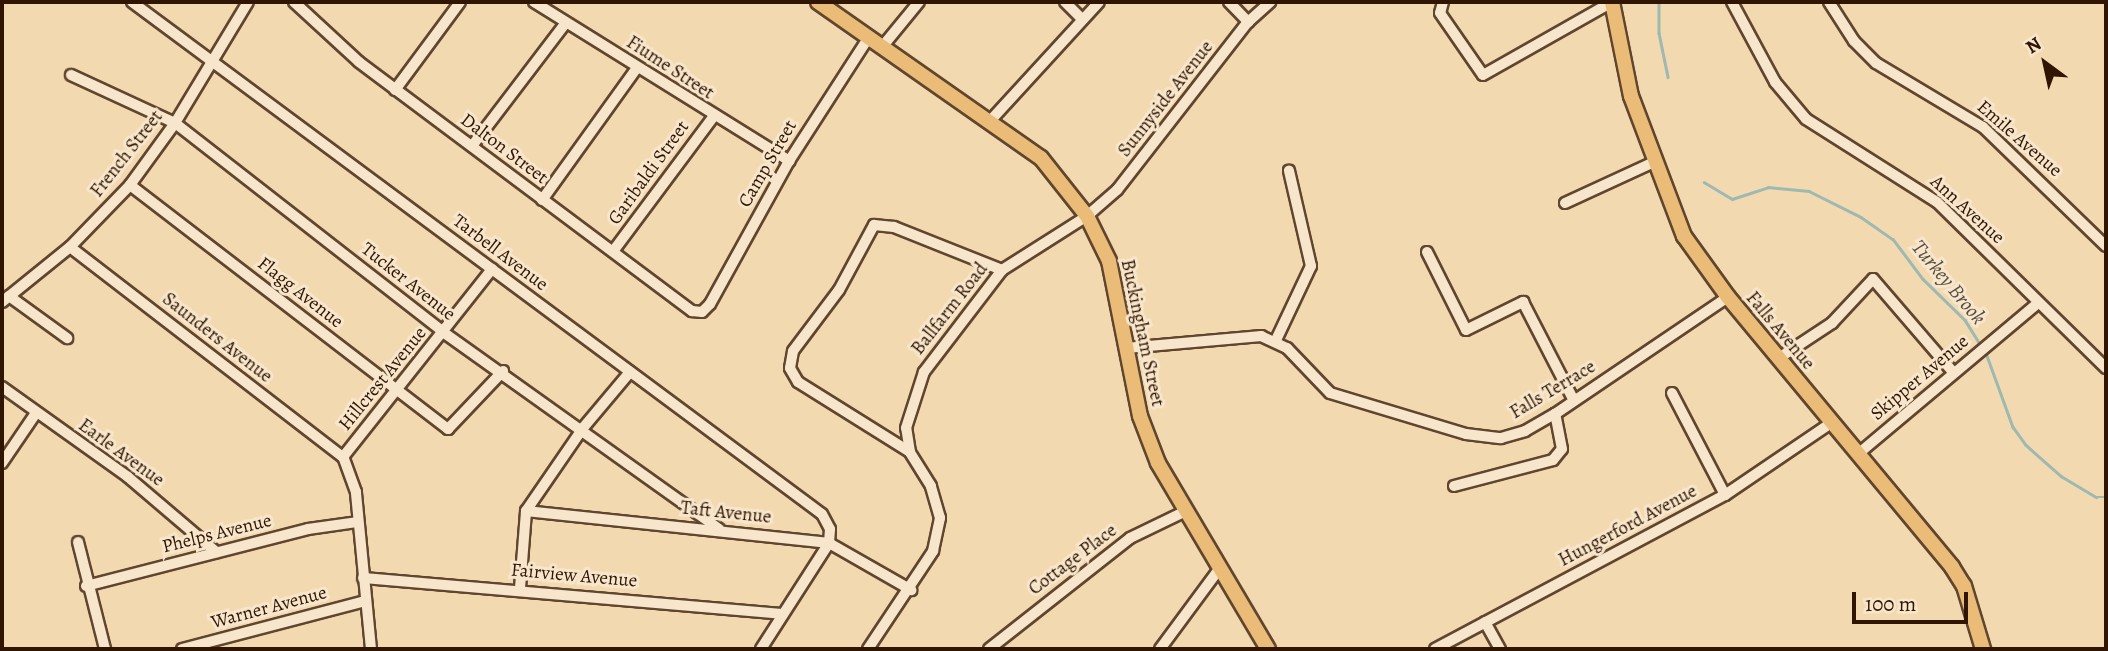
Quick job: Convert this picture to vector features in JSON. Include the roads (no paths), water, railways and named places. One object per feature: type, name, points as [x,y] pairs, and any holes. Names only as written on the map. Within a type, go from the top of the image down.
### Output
[{"type":"main road","name":"Buckingham Street","points":[[818,2],[1041,158],[1087,216],[1109,261],[1140,416],[1158,463],[1268,649]]},
{"type":"main road","name":"Falls Avenue","points":[[1612,2],[1631,96],[1684,236],[1728,297],[1961,580],[1983,649]]},
{"type":"street","name":"Tarbell Avenue","points":[[132,2],[213,58],[822,514],[830,529],[829,543]]},
{"type":"street","name":"French Street","points":[[5,299],[71,247],[130,185],[175,122],[248,2]]},
{"type":"street","name":"Dalton Street","points":[[294,2],[395,90],[542,200],[614,250],[692,311],[702,312]]},
{"type":"street","points":[[395,90],[460,2]]},
{"type":"street","name":"Fiume Street","points":[[534,2],[713,117],[789,161]]},
{"type":"street","points":[[882,47],[919,2]]},
{"type":"street","points":[[1065,2],[1082,19]]},
{"type":"street","points":[[990,121],[1099,2]]},
{"type":"street","points":[[1228,2],[1248,22]]},
{"type":"street","name":"Sunnyside Avenue","points":[[1087,216],[1117,190],[1248,22],[1270,2]]},
{"type":"street","points":[[1441,4],[1465,54],[1483,75],[1612,2]]},
{"type":"street","name":"Ann Avenue","points":[[1732,2],[1787,99],[1825,134],[1937,202],[2037,304],[2106,368]]},
{"type":"street","name":"Emile Avenue","points":[[1829,2],[1862,51],[1983,127],[2106,246]]},
{"type":"street","points":[[472,146],[565,24]]},
{"type":"street","name":"Camp Street","points":[[702,312],[710,304],[789,161],[869,37]]},
{"type":"street","points":[[542,200],[638,68]]},
{"type":"street","name":"Tucker Avenue","points":[[71,75],[175,122],[443,332],[583,428],[719,529]]},
{"type":"street","name":"Garibaldi Street","points":[[614,250],[713,117]]},
{"type":"street","points":[[1565,203],[1654,162]]},
{"type":"street","points":[[1126,348],[1222,338],[1261,336],[1276,340],[1311,266],[1289,171]]},
{"type":"street","name":"Flagg Avenue","points":[[130,185],[448,429],[503,371]]},
{"type":"street","name":"Ballfarm Road","points":[[868,649],[911,590],[933,551],[940,518],[931,486],[910,452],[906,428],[910,405],[924,372],[1002,270],[1087,216]]},
{"type":"street","points":[[910,452],[798,383],[790,368],[793,351],[839,290],[874,225],[894,227],[1002,270]]},
{"type":"street","name":"Saunders Avenue","points":[[71,247],[343,457]]},
{"type":"street","points":[[1427,252],[1466,330],[1523,302],[1574,401]]},
{"type":"street","name":"Hillcrest Avenue","points":[[370,649],[356,492],[343,457],[492,269]]},
{"type":"street","points":[[1779,358],[1832,323],[1872,279],[1953,372]]},
{"type":"street","name":"Falls Terrace","points":[[1276,340],[1330,393],[1466,434],[1501,438],[1525,431],[1555,414],[1728,297]]},
{"type":"street","points":[[5,299],[67,338]]},
{"type":"street","name":"Skipper Avenue","points":[[1858,454],[2037,304]]},
{"type":"street","points":[[520,588],[526,511],[583,428],[630,372]]},
{"type":"street","name":"Earle Avenue","points":[[2,387],[128,477],[216,552]]},
{"type":"street","points":[[1672,393],[1725,495]]},
{"type":"street","points":[[2,463],[36,413]]},
{"type":"street","points":[[1454,486],[1553,460],[1562,449],[1555,414]]},
{"type":"street","name":"Hungerford Avenue","points":[[1435,649],[1725,495],[1830,423]]},
{"type":"street","name":"Taft Avenue","points":[[526,511],[719,529],[829,543],[911,590]]},
{"type":"street","name":"Cottage Place","points":[[989,649],[1130,538],[1186,511]]},
{"type":"street","name":"Phelps Avenue","points":[[86,586],[216,552],[357,522]]},
{"type":"street","points":[[78,542],[86,586],[105,649]]},
{"type":"street","points":[[761,649],[829,543]]},
{"type":"street","points":[[1160,649],[1220,568]]},
{"type":"street","name":"Fairview Avenue","points":[[363,578],[520,588],[782,614]]},
{"type":"street","name":"Warner Avenue","points":[[182,649],[365,601]]},
{"type":"street","points":[[1485,622],[1500,649]]},
{"type":"waterway","name":"Turkey Brook","points":[[1659,2],[1659,33],[1668,77]]},
{"type":"waterway","name":"Turkey Brook","points":[[1704,182],[1732,199],[1768,187],[1809,191],[1861,217],[1893,239],[1923,279],[1965,320],[1982,347]]},
{"type":"waterway","name":"Turkey Brook","points":[[1986,353],[2013,427],[2026,445],[2061,476],[2096,497],[2106,497]]}]
